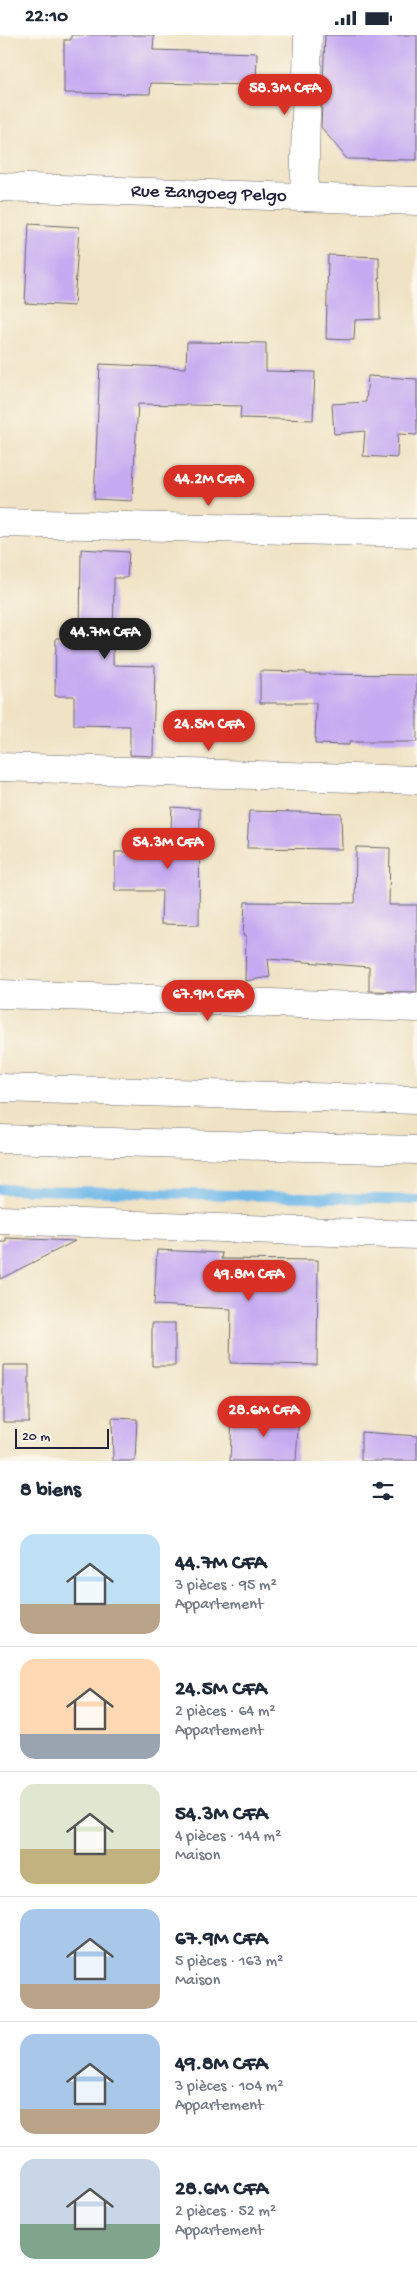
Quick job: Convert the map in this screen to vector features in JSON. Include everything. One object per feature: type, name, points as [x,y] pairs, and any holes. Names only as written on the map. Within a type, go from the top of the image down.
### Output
[{"type":"street","points":[[304,197],[308,35]]},
{"type":"street","name":"Rue Zangoeg Pelgo","points":[[0,187],[417,201]]},
{"type":"street","points":[[0,523],[417,533]]},
{"type":"street","points":[[0,767],[417,780]]},
{"type":"street","points":[[0,994],[417,1008]]},
{"type":"street","points":[[0,1088],[417,1100]]},
{"type":"street","points":[[0,1139],[417,1150]]},
{"type":"street","points":[[0,1220],[417,1235]]},
{"type":"building","points":[[71,35],[154,35],[153,50],[257,53],[256,85],[151,83],[150,94],[64,93],[64,40],[71,40]]},
{"type":"building","points":[[325,35],[417,35],[417,160],[347,159],[321,127]]},
{"type":"building","points":[[29,224],[79,227],[74,306],[25,303]]},
{"type":"building","points":[[328,255],[379,257],[380,319],[355,320],[354,340],[326,339]]},
{"type":"building","points":[[187,342],[266,343],[266,371],[315,372],[313,420],[240,418],[241,406],[138,404],[132,501],[94,499],[100,364],[186,368]]},
{"type":"building","points":[[368,376],[417,379],[417,435],[398,434],[397,458],[363,456],[365,431],[334,434],[332,404],[366,402]]},
{"type":"building","points":[[81,549],[129,552],[127,578],[114,578],[113,665],[155,666],[153,756],[130,755],[130,726],[74,725],[74,696],[55,696],[56,638],[80,639]]},
{"type":"building","points":[[260,671],[306,672],[306,674],[417,675],[417,742],[349,742],[349,745],[315,744],[316,703],[260,703]]},
{"type":"building","points":[[172,807],[200,809],[199,925],[161,924],[162,891],[115,891],[115,852],[170,849]]},
{"type":"building","points":[[249,811],[341,813],[342,849],[247,848]]},
{"type":"building","points":[[356,847],[390,848],[389,905],[417,905],[417,992],[369,991],[369,967],[268,959],[270,977],[245,981],[246,936],[243,936],[245,902],[355,903]]},
{"type":"building","points":[[6,1238],[75,1241],[0,1279],[0,1242],[6,1242]]},
{"type":"building","points":[[157,1250],[222,1253],[221,1259],[318,1260],[317,1365],[230,1363],[231,1309],[154,1305]]},
{"type":"building","points":[[152,1323],[175,1323],[175,1366],[152,1366]]},
{"type":"building","points":[[3,1365],[29,1365],[29,1422],[3,1422]]},
{"type":"building","points":[[299,1415],[296,1461],[230,1461],[232,1416]]},
{"type":"building","points":[[112,1418],[137,1419],[135,1461],[113,1461]]},
{"type":"building","points":[[361,1432],[417,1436],[417,1461],[361,1461]]},
{"type":"waterway","points":[[0,1189],[417,1200]]}]
